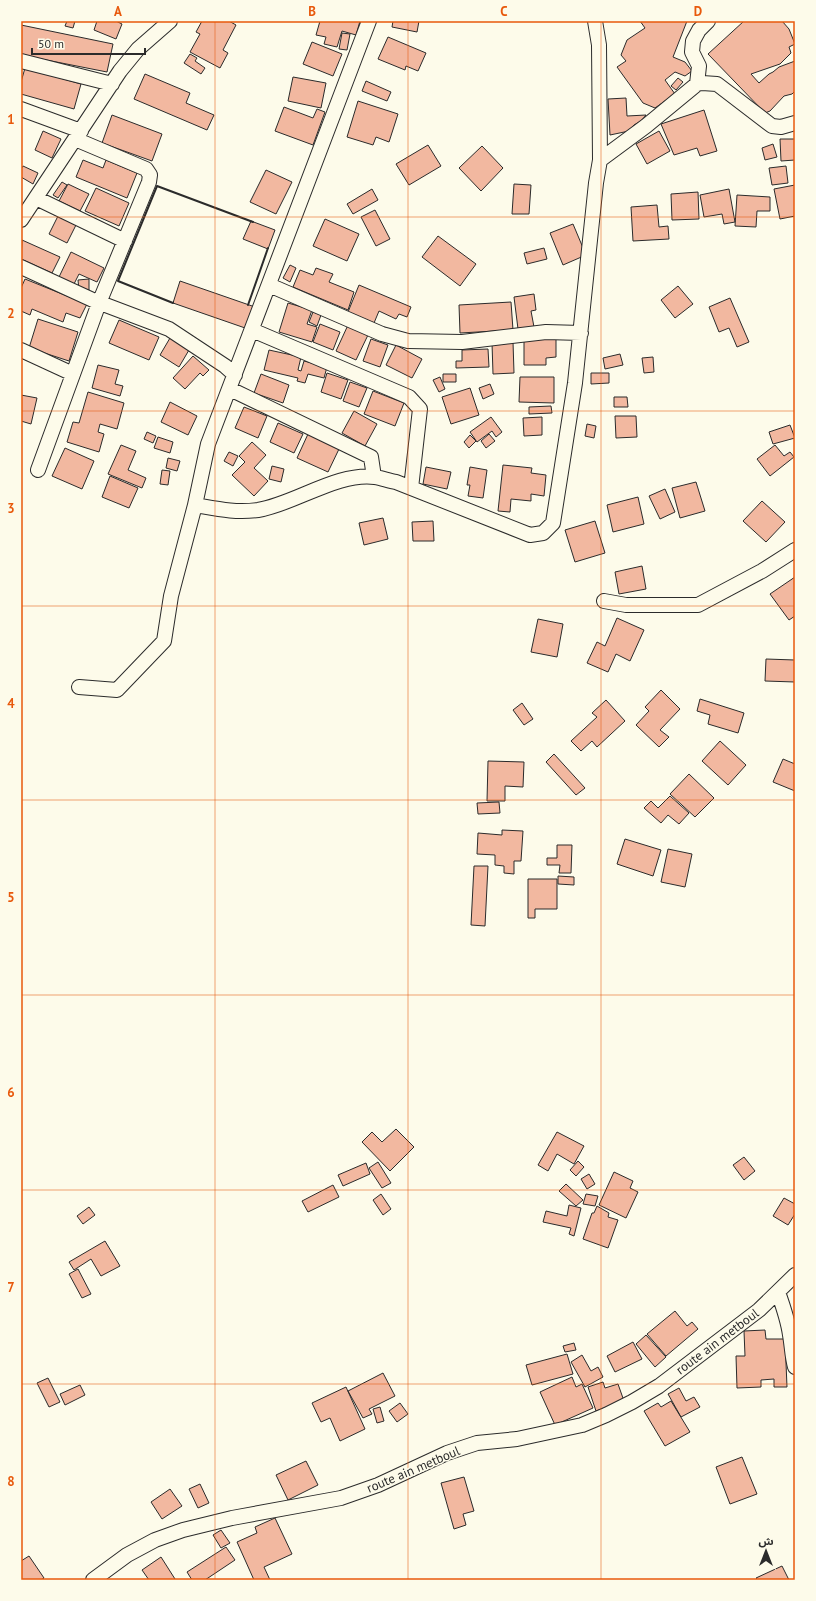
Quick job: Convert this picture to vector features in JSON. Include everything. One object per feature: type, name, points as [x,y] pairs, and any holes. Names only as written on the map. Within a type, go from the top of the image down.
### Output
[{"type":"street","points":[[21,220],[120,71],[138,49],[170,21]]},
{"type":"street","points":[[79,687],[117,690],[164,641],[171,596],[195,505],[208,444],[369,21]]},
{"type":"street","points":[[195,505],[235,512],[260,510],[291,500],[320,488],[351,479],[374,477],[396,482],[530,534],[543,533],[553,523],[576,383],[596,183],[600,160],[599,45],[595,21]]},
{"type":"street","points":[[697,84],[699,66],[692,52],[693,41],[699,30],[708,21]]},
{"type":"street","points":[[21,62],[112,84]]},
{"type":"street","points":[[600,160],[646,126],[697,84],[702,83],[717,84],[772,126],[781,127],[795,123]]},
{"type":"street","points":[[21,110],[78,135],[146,169],[150,175],[149,182],[99,303],[38,470]]},
{"type":"street","points":[[36,198],[125,241]]},
{"type":"street","points":[[21,267],[99,303],[169,328],[225,366],[235,375]]},
{"type":"street","points":[[269,285],[382,334],[408,340],[462,342],[546,332],[581,332]]},
{"type":"street","points":[[252,330],[409,397],[416,402],[420,409],[411,488]]},
{"type":"street","points":[[21,350],[73,374]]},
{"type":"street","points":[[230,389],[371,457],[374,477]]},
{"type":"street","points":[[604,601],[626,605],[698,605],[762,571],[795,550]]},
{"type":"street","name":"route ain metboul","points":[[93,1580],[127,1556],[148,1544],[183,1530],[232,1518],[341,1498],[378,1485],[447,1453],[477,1443],[517,1439],[588,1422],[632,1402],[659,1386],[759,1310],[795,1275]]},
{"type":"street","points":[[778,1292],[786,1315],[795,1366]]},
{"type":"building","points":[[67,21],[75,21],[73,28],[65,26]]},
{"type":"building","points":[[97,21],[116,21],[122,24],[116,39],[94,30]]},
{"type":"building","points":[[202,21],[229,21],[236,25],[223,50],[228,53],[220,68],[190,52],[200,34],[196,32]]},
{"type":"building","points":[[320,21],[360,21],[356,35],[342,31],[337,47],[324,44],[326,37],[316,35]]},
{"type":"building","points":[[393,21],[419,21],[417,32],[392,27]]},
{"type":"building","points":[[640,21],[687,21],[673,57],[685,62],[692,71],[685,76],[675,72],[665,80],[675,94],[655,108],[643,103],[617,67],[626,61],[621,55],[627,40],[645,28]]},
{"type":"building","points":[[744,21],[782,21],[789,29],[795,44],[789,47],[791,53],[780,64],[751,74],[759,83],[779,67],[795,61],[795,91],[792,94],[784,96],[770,111],[765,113],[708,54]]},
{"type":"building","points":[[21,25],[113,44],[107,72],[21,55]]},
{"type":"building","points":[[342,33],[350,34],[347,50],[339,49]]},
{"type":"building","points":[[388,37],[426,53],[418,71],[406,66],[405,70],[378,59]]},
{"type":"building","points":[[312,42],[342,54],[333,76],[303,64]]},
{"type":"building","points":[[190,54],[197,58],[195,61],[205,68],[201,74],[184,63]]},
{"type":"building","points":[[25,68],[81,84],[74,109],[21,94],[21,82]]},
{"type":"building","points":[[145,74],[190,93],[186,103],[214,115],[207,130],[134,99]]},
{"type":"building","points":[[293,77],[326,83],[321,108],[288,101]]},
{"type":"building","points":[[678,78],[683,82],[676,90],[671,86]]},
{"type":"building","points":[[366,81],[391,92],[387,101],[362,91]]},
{"type":"building","points":[[626,98],[627,116],[646,115],[629,131],[610,135],[608,99]]},
{"type":"building","points":[[358,101],[398,114],[389,142],[376,137],[373,145],[347,137]]},
{"type":"building","points":[[284,107],[313,118],[317,109],[325,112],[313,145],[275,131]]},
{"type":"building","points":[[704,110],[717,151],[700,156],[697,148],[674,155],[661,124]]},
{"type":"building","points":[[112,115],[162,134],[152,161],[102,143]]},
{"type":"building","points":[[43,131],[61,139],[52,158],[35,150]]},
{"type":"building","points":[[659,131],[670,151],[647,164],[636,144]]},
{"type":"building","points":[[780,139],[795,139],[795,160],[781,161]]},
{"type":"building","points":[[773,144],[777,157],[765,160],[762,148]]},
{"type":"building","points":[[428,145],[441,166],[409,185],[396,164]]},
{"type":"building","points":[[482,146],[503,168],[481,191],[459,168]]},
{"type":"building","points":[[83,160],[103,168],[106,160],[137,173],[127,198],[76,177]]},
{"type":"building","points":[[23,166],[38,173],[33,184],[21,177],[21,169]]},
{"type":"building","points":[[786,166],[788,183],[772,185],[769,168]]},
{"type":"building","points":[[266,170],[292,182],[276,214],[250,202]]},
{"type":"building","points":[[62,182],[67,185],[58,198],[53,195]]},
{"type":"building","points":[[68,184],[89,194],[80,211],[59,201]]},
{"type":"building","points":[[514,184],[531,185],[529,214],[512,214]]},
{"type":"building","points":[[795,185],[795,216],[780,219],[774,189]]},
{"type":"building","points":[[96,188],[129,203],[119,226],[85,211]]},
{"type":"building","points":[[372,189],[378,200],[353,214],[347,204]]},
{"type":"building","points":[[729,189],[735,222],[724,224],[722,214],[704,217],[700,195]]},
{"type":"building","points":[[698,192],[699,219],[672,220],[671,194]]},
{"type":"building","points":[[737,195],[770,197],[770,211],[757,211],[756,227],[735,226]]},
{"type":"building","points":[[657,205],[659,227],[668,226],[669,239],[633,241],[631,207]]},
{"type":"building","points":[[375,210],[390,239],[376,246],[361,217]]},
{"type":"building","points":[[58,216],[76,225],[67,243],[49,234]]},
{"type":"building","points":[[325,219],[359,234],[347,261],[313,246]]},
{"type":"building","points":[[251,221],[275,230],[268,249],[243,239]]},
{"type":"building","points":[[573,224],[586,255],[563,265],[550,233]]},
{"type":"building","points":[[438,236],[476,264],[460,286],[422,257]]},
{"type":"building","points":[[22,240],[60,257],[52,273],[21,259]]},
{"type":"building","points":[[544,248],[547,259],[527,264],[524,253]]},
{"type":"building","points":[[71,252],[104,268],[97,282],[79,274],[74,284],[59,277]]},
{"type":"building","points":[[290,265],[296,268],[290,282],[283,278]]},
{"type":"building","points":[[316,268],[333,274],[329,282],[354,292],[348,310],[293,287],[300,270],[313,275]]},
{"type":"building","points":[[25,279],[87,304],[80,318],[66,313],[63,322],[32,309],[30,315],[21,311],[21,288]]},
{"type":"building","points":[[89,279],[89,290],[79,291],[78,280]]},
{"type":"building","points":[[180,281],[255,307],[248,329],[173,303]]},
{"type":"building","points":[[359,285],[411,307],[407,317],[399,314],[396,319],[379,311],[374,323],[348,312]]},
{"type":"building","points":[[678,286],[693,304],[675,318],[661,300]]},
{"type":"building","points":[[534,294],[536,310],[531,311],[534,327],[518,329],[514,297]]},
{"type":"building","points":[[730,298],[749,342],[737,347],[729,328],[719,332],[709,307]]},
{"type":"building","points":[[511,302],[513,330],[460,333],[459,305]]},
{"type":"building","points":[[288,303],[312,310],[307,324],[317,327],[312,342],[279,332]]},
{"type":"building","points":[[313,312],[321,315],[317,326],[309,322]]},
{"type":"building","points":[[38,319],[78,332],[69,361],[29,348]]},
{"type":"building","points":[[119,320],[159,337],[149,360],[109,343]]},
{"type":"building","points":[[320,324],[340,332],[333,350],[313,342]]},
{"type":"building","points":[[348,325],[368,335],[356,360],[336,351]]},
{"type":"building","points":[[170,338],[189,350],[179,367],[160,355]]},
{"type":"building","points":[[371,339],[388,345],[380,367],[363,361]]},
{"type":"building","points":[[556,339],[556,357],[546,358],[546,365],[524,365],[524,340]]},
{"type":"building","points":[[513,342],[514,373],[493,374],[492,343]]},
{"type":"building","points":[[396,345],[422,359],[412,378],[386,365]]},
{"type":"building","points":[[488,349],[489,367],[456,368],[456,361],[462,361],[462,350]]},
{"type":"building","points":[[269,350],[301,357],[298,370],[301,371],[304,361],[327,367],[324,378],[308,374],[305,383],[297,381],[298,378],[264,370]]},
{"type":"building","points":[[620,354],[623,365],[605,369],[603,358]]},
{"type":"building","points":[[193,356],[209,370],[203,376],[200,373],[185,389],[173,378]]},
{"type":"building","points":[[653,357],[654,372],[644,373],[642,358]]},
{"type":"building","points":[[98,365],[119,370],[115,384],[123,386],[120,396],[92,388]]},
{"type":"building","points":[[327,373],[348,380],[341,399],[321,392]]},
{"type":"building","points":[[591,373],[609,373],[609,383],[591,384]]},
{"type":"building","points":[[261,374],[289,385],[283,403],[254,393]]},
{"type":"building","points":[[443,374],[456,374],[456,382],[443,382]]},
{"type":"building","points":[[440,377],[445,389],[439,392],[433,380]]},
{"type":"building","points":[[520,377],[554,377],[554,403],[519,402]]},
{"type":"building","points":[[350,382],[367,388],[359,407],[343,401]]},
{"type":"building","points":[[490,384],[494,394],[483,399],[479,388]]},
{"type":"building","points":[[470,388],[479,415],[451,424],[442,397]]},
{"type":"building","points":[[373,391],[404,403],[395,426],[364,414]]},
{"type":"building","points":[[88,392],[124,403],[117,429],[100,424],[98,432],[104,434],[99,452],[67,442],[73,422],[79,423]]},
{"type":"building","points":[[21,395],[37,398],[31,424],[21,421]]},
{"type":"building","points":[[614,397],[627,397],[628,407],[614,407]]},
{"type":"building","points":[[170,402],[197,416],[188,435],[161,422]]},
{"type":"building","points":[[551,406],[552,413],[529,414],[529,407]]},
{"type":"building","points":[[244,407],[267,416],[258,438],[235,428]]},
{"type":"building","points":[[354,411],[377,424],[365,446],[342,433]]},
{"type":"building","points":[[615,416],[636,416],[637,437],[616,438]]},
{"type":"building","points":[[491,417],[502,432],[496,437],[492,431],[477,442],[470,432]]},
{"type":"building","points":[[542,417],[542,435],[524,436],[523,418]]},
{"type":"building","points":[[278,423],[303,434],[294,453],[270,442]]},
{"type":"building","points":[[587,424],[596,426],[594,438],[585,436]]},
{"type":"building","points":[[790,425],[795,438],[773,444],[769,432]]},
{"type":"building","points":[[147,432],[156,436],[153,443],[144,439]]},
{"type":"building","points":[[308,434],[339,449],[328,472],[297,458]]},
{"type":"building","points":[[489,434],[495,441],[486,448],[481,441]]},
{"type":"building","points":[[470,435],[476,441],[469,448],[464,442]]},
{"type":"building","points":[[158,437],[173,442],[170,453],[154,448]]},
{"type":"building","points":[[252,442],[266,455],[254,468],[268,481],[254,496],[232,475],[245,462],[239,456]]},
{"type":"building","points":[[121,445],[136,451],[128,470],[146,478],[142,488],[108,474]]},
{"type":"building","points":[[775,445],[784,456],[790,452],[794,457],[770,476],[757,459]]},
{"type":"building","points":[[65,448],[94,461],[82,489],[52,476]]},
{"type":"building","points":[[229,452],[238,456],[233,466],[224,461]]},
{"type":"building","points":[[168,458],[180,461],[177,471],[166,468]]},
{"type":"building","points":[[503,465],[532,468],[531,473],[546,475],[544,496],[531,494],[531,501],[511,499],[510,512],[498,511]]},
{"type":"building","points":[[272,466],[284,469],[281,482],[269,479]]},
{"type":"building","points":[[426,467],[451,472],[447,489],[423,484]]},
{"type":"building","points":[[470,467],[487,470],[483,498],[468,496],[470,485],[467,485]]},
{"type":"building","points":[[162,470],[170,471],[168,485],[160,484]]},
{"type":"building","points":[[110,476],[138,488],[129,508],[102,497]]},
{"type":"building","points":[[696,482],[705,511],[680,518],[672,488]]},
{"type":"building","points":[[665,489],[675,512],[660,519],[649,496]]},
{"type":"building","points":[[638,497],[644,524],[613,532],[607,505]]},
{"type":"building","points":[[762,501],[785,522],[766,542],[743,521]]},
{"type":"building","points":[[383,518],[388,539],[364,545],[359,523]]},
{"type":"building","points":[[433,521],[434,541],[413,541],[412,522]]},
{"type":"building","points":[[595,521],[605,553],[575,562],[565,530]]},
{"type":"building","points":[[642,566],[646,589],[619,594],[615,572]]},
{"type":"building","points":[[795,577],[795,616],[789,620],[770,594]]},
{"type":"building","points":[[617,618],[644,630],[630,661],[616,654],[608,672],[587,663],[597,642],[605,646]]},
{"type":"building","points":[[538,619],[563,624],[557,657],[531,652]]},
{"type":"building","points":[[766,659],[795,660],[795,682],[765,681]]},
{"type":"building","points":[[661,690],[680,709],[660,730],[669,737],[659,747],[636,725],[649,711],[645,707]]},
{"type":"building","points":[[700,699],[744,713],[738,733],[708,724],[710,715],[697,711]]},
{"type":"building","points":[[606,700],[625,721],[597,747],[592,741],[581,751],[571,741],[597,717],[592,713]]},
{"type":"building","points":[[522,703],[533,719],[524,725],[513,710]]},
{"type":"building","points":[[720,741],[746,765],[728,785],[702,761]]},
{"type":"building","points":[[554,754],[585,788],[576,795],[546,762]]},
{"type":"building","points":[[783,759],[795,764],[795,791],[773,782]]},
{"type":"building","points":[[488,761],[524,762],[523,787],[505,786],[505,801],[487,801]]},
{"type":"building","points":[[689,774],[714,798],[695,817],[670,794]]},
{"type":"building","points":[[670,796],[689,813],[679,824],[668,815],[661,823],[644,808],[651,801],[658,808]]},
{"type":"building","points":[[499,802],[500,813],[478,814],[477,803]]},
{"type":"building","points":[[502,830],[523,831],[521,861],[514,861],[514,874],[504,873],[504,866],[495,865],[495,855],[477,854],[478,833],[502,835]]},
{"type":"building","points":[[625,839],[661,850],[653,876],[617,864]]},
{"type":"building","points":[[557,845],[572,845],[571,873],[559,873],[560,865],[547,865],[547,858],[557,858]]},
{"type":"building","points":[[668,849],[692,854],[685,887],[661,882]]},
{"type":"building","points":[[474,866],[488,866],[485,926],[471,925]]},
{"type":"building","points":[[558,876],[574,877],[574,885],[558,884]]},
{"type":"building","points":[[528,879],[557,879],[557,909],[535,909],[535,918],[528,918]]},
{"type":"building","points":[[396,1129],[414,1147],[390,1171],[362,1142],[372,1132],[382,1142]]},
{"type":"building","points":[[557,1132],[584,1146],[574,1164],[557,1154],[548,1171],[538,1165]]},
{"type":"building","points":[[744,1157],[755,1171],[744,1180],[733,1165]]},
{"type":"building","points":[[578,1161],[584,1167],[576,1176],[570,1170]]},
{"type":"building","points":[[378,1162],[391,1183],[382,1188],[369,1168]]},
{"type":"building","points":[[366,1163],[370,1174],[343,1186],[338,1175]]},
{"type":"building","points":[[614,1172],[633,1181],[630,1188],[638,1192],[626,1218],[599,1205]]},
{"type":"building","points":[[589,1174],[595,1184],[587,1189],[581,1179]]},
{"type":"building","points":[[566,1184],[583,1200],[576,1206],[559,1191]]},
{"type":"building","points":[[333,1185],[339,1197],[308,1212],[302,1201]]},
{"type":"building","points":[[381,1194],[391,1209],[383,1215],[373,1200]]},
{"type":"building","points":[[586,1194],[598,1196],[595,1206],[583,1204]]},
{"type":"building","points":[[784,1198],[795,1204],[795,1214],[788,1225],[773,1216]]},
{"type":"building","points":[[569,1205],[581,1208],[574,1236],[569,1234],[571,1228],[543,1222],[546,1211],[567,1216]]},
{"type":"building","points":[[597,1206],[609,1213],[608,1217],[618,1220],[608,1248],[583,1239],[592,1213],[594,1213]]},
{"type":"building","points":[[89,1207],[95,1215],[83,1224],[77,1216]]},
{"type":"building","points":[[105,1241],[120,1266],[101,1276],[91,1259],[74,1270],[69,1262]]},
{"type":"building","points":[[78,1269],[91,1294],[82,1298],[69,1274]]},
{"type":"building","points":[[675,1311],[687,1326],[692,1322],[698,1329],[666,1356],[647,1334]]},
{"type":"building","points":[[765,1330],[766,1339],[785,1339],[787,1387],[774,1387],[774,1379],[761,1380],[761,1387],[737,1388],[736,1356],[745,1356],[744,1331]]},
{"type":"building","points":[[646,1335],[666,1357],[655,1367],[636,1344]]},
{"type":"building","points":[[633,1342],[642,1359],[615,1372],[607,1356]]},
{"type":"building","points":[[574,1343],[576,1350],[565,1352],[563,1346]]},
{"type":"building","points":[[567,1354],[573,1374],[532,1385],[526,1365]]},
{"type":"building","points":[[582,1355],[591,1371],[598,1367],[603,1377],[585,1387],[571,1362]]},
{"type":"building","points":[[383,1373],[395,1396],[369,1409],[372,1414],[363,1418],[348,1391]]},
{"type":"building","points":[[572,1377],[576,1387],[582,1384],[593,1408],[555,1425],[540,1392]]},
{"type":"building","points":[[48,1378],[60,1402],[49,1407],[37,1383]]},
{"type":"building","points":[[603,1382],[605,1388],[618,1384],[624,1401],[596,1411],[588,1387]]},
{"type":"building","points":[[80,1385],[85,1395],[65,1405],[60,1394]]},
{"type":"building","points":[[346,1387],[365,1429],[340,1441],[330,1418],[321,1422],[312,1403]]},
{"type":"building","points":[[679,1388],[686,1401],[694,1397],[700,1407],[681,1417],[668,1394]]},
{"type":"building","points":[[671,1401],[690,1432],[665,1446],[644,1411],[658,1403],[661,1407]]},
{"type":"building","points":[[400,1403],[408,1414],[397,1422],[389,1411]]},
{"type":"building","points":[[380,1407],[384,1421],[377,1423],[373,1409]]},
{"type":"building","points":[[742,1457],[757,1494],[730,1504],[716,1467]]},
{"type":"building","points":[[306,1461],[318,1485],[288,1500],[276,1475]]},
{"type":"building","points":[[464,1477],[474,1511],[463,1514],[466,1525],[454,1529],[441,1483]]},
{"type":"building","points":[[200,1484],[209,1503],[198,1508],[189,1489]]},
{"type":"building","points":[[170,1489],[182,1506],[162,1519],[151,1502]]},
{"type":"building","points":[[275,1518],[292,1554],[264,1567],[270,1580],[254,1580],[237,1542],[257,1533],[255,1527]]},
{"type":"building","points":[[221,1530],[230,1543],[221,1548],[213,1535]]},
{"type":"building","points":[[226,1547],[235,1560],[205,1580],[192,1580],[187,1572]]},
{"type":"building","points":[[29,1556],[44,1578],[41,1580],[21,1580],[21,1561]]},
{"type":"building","points":[[161,1557],[175,1579],[149,1580],[142,1570]]},
{"type":"building","points":[[782,1566],[789,1580],[758,1580],[756,1578]]},
{"type":"wall","points":[[173,303],[118,281],[157,186],[253,222]]},
{"type":"wall","points":[[248,305],[268,248]]}]
